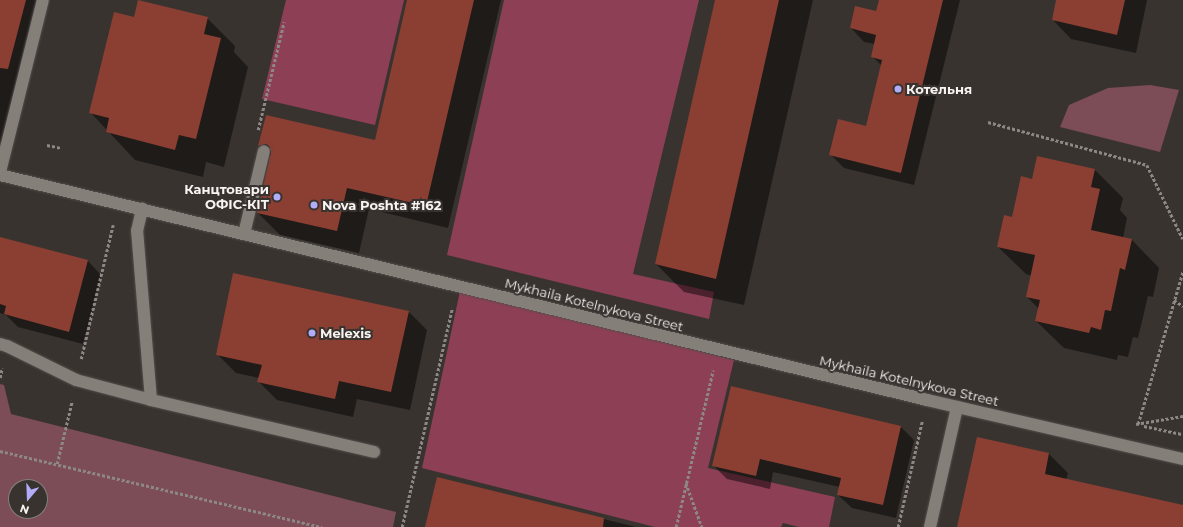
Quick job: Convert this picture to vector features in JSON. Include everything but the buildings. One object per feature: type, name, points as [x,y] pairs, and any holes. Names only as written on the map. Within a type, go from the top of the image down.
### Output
[{"type":"street","points":[[0,174],[43,0]]},
{"type":"street","points":[[244,234],[264,151]]},
{"type":"street","name":"Mykhaila Kotelnykova Street","points":[[0,174],[958,407],[1183,459]]},
{"type":"street","points":[[142,209],[137,231],[151,400]]},
{"type":"street","points":[[0,344],[76,380],[151,400],[374,452]]},
{"type":"street","points":[[930,527],[958,407]]},
{"type":"path","points":[[275,55],[284,22]]},
{"type":"path","points":[[988,122],[1147,165],[1183,239]]},
{"type":"path","points":[[47,145],[61,148]]},
{"type":"path","points":[[57,464],[113,225]]},
{"type":"path","points":[[1138,424],[1183,271]]},
{"type":"path","points":[[1174,300],[1183,306]]},
{"type":"path","points":[[402,527],[452,308]]},
{"type":"path","points":[[676,527],[713,369]]},
{"type":"path","points":[[1138,424],[1183,416]]},
{"type":"path","points":[[898,527],[922,420]]},
{"type":"path","points":[[1130,423],[1183,434]]},
{"type":"path","points":[[0,450],[322,527]]},
{"type":"path","points":[[686,483],[702,527]]},
{"type":"shaded area","points":[[286,0],[404,0],[375,125],[262,99]]},
{"type":"shaded area","points":[[504,0],[699,0],[633,274],[714,292],[709,319],[447,255]]},
{"type":"shaded area","points":[[1150,85],[1179,90],[1160,152],[1060,127],[1069,105],[1108,88]]},
{"type":"shaded area","points":[[460,291],[734,360],[708,468],[835,497],[829,527],[799,527],[783,523],[781,527],[655,527],[422,468]]},
{"type":"shaded area","points":[[0,384],[4,385],[11,414],[396,512],[393,527],[0,527]]},
{"type":"place","name":"Котельня","points":[[898,89]]},
{"type":"place","name":"Канцтовари ОФІС-КІТ","points":[[277,197]]},
{"type":"place","name":"Nova Poshta #162","points":[[314,205]]},
{"type":"place","name":"Melexis","points":[[312,333]]}]
